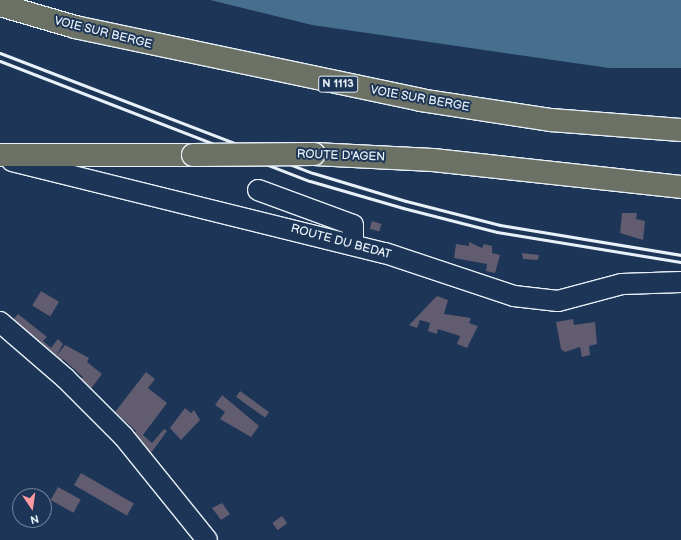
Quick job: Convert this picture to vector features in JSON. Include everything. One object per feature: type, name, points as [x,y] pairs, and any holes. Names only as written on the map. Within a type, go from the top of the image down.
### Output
[{"type":"main road","name":"VOIE SUR BERGE","points":[[0,5],[90,31],[420,100],[551,120],[681,130]]},
{"type":"main road","name":"ROUTE D'AGEN","points":[[0,155],[112,156],[314,154],[433,160],[681,187]]},
{"type":"street","points":[[112,156],[113,175],[122,186]]},
{"type":"street","name":"ROUTE DU BEDAT","points":[[0,159],[122,186],[353,245],[408,260],[498,293],[550,301],[622,284],[681,282]]},
{"type":"street","points":[[258,190],[353,225],[353,245]]},
{"type":"street","points":[[0,322],[65,378],[124,437],[208,540]]},
{"type":"water","points":[[210,0],[681,0],[681,68],[609,68],[312,25]]},
{"type":"building","points":[[622,213],[637,213],[636,219],[645,221],[643,240],[620,233]]},
{"type":"building","points":[[372,221],[382,224],[379,232],[370,229]]},
{"type":"building","points":[[469,242],[482,248],[484,244],[492,246],[492,253],[500,255],[495,273],[486,271],[487,264],[454,258],[456,244],[469,246]]},
{"type":"building","points":[[522,253],[539,255],[538,260],[523,259]]},
{"type":"building","points":[[41,291],[59,302],[50,316],[32,306]]},
{"type":"building","points":[[437,296],[448,300],[444,314],[471,318],[469,323],[478,326],[467,348],[457,344],[460,336],[438,329],[437,334],[428,331],[430,323],[420,320],[417,328],[409,325]]},
{"type":"building","points":[[18,314],[47,337],[43,341],[51,348],[58,339],[63,344],[56,356],[65,345],[89,358],[87,362],[102,374],[90,390],[79,381],[83,377],[63,359],[59,364],[12,321]]},
{"type":"building","points":[[573,319],[574,325],[595,322],[597,344],[589,346],[590,355],[582,357],[580,347],[565,352],[561,349],[556,322]]},
{"type":"building","points":[[146,372],[155,379],[148,388],[167,403],[143,435],[152,443],[164,429],[167,431],[151,453],[134,435],[136,431],[115,412]]},
{"type":"building","points":[[240,391],[269,412],[265,418],[236,397]]},
{"type":"building","points":[[222,395],[259,426],[251,437],[220,419],[225,412],[215,405]]},
{"type":"building","points":[[185,408],[191,413],[194,410],[200,420],[181,440],[170,428]]},
{"type":"building","points":[[81,473],[134,504],[127,516],[74,485]]},
{"type":"building","points":[[58,487],[81,500],[73,513],[52,501]]},
{"type":"building","points":[[222,503],[230,514],[221,520],[212,508]]},
{"type":"building","points":[[282,516],[287,523],[278,530],[272,523]]},
{"type":"railway","points":[[0,53],[313,173],[406,201],[500,225],[681,255]]},
{"type":"railway","points":[[0,61],[310,181],[403,208],[497,232],[681,262]]}]
